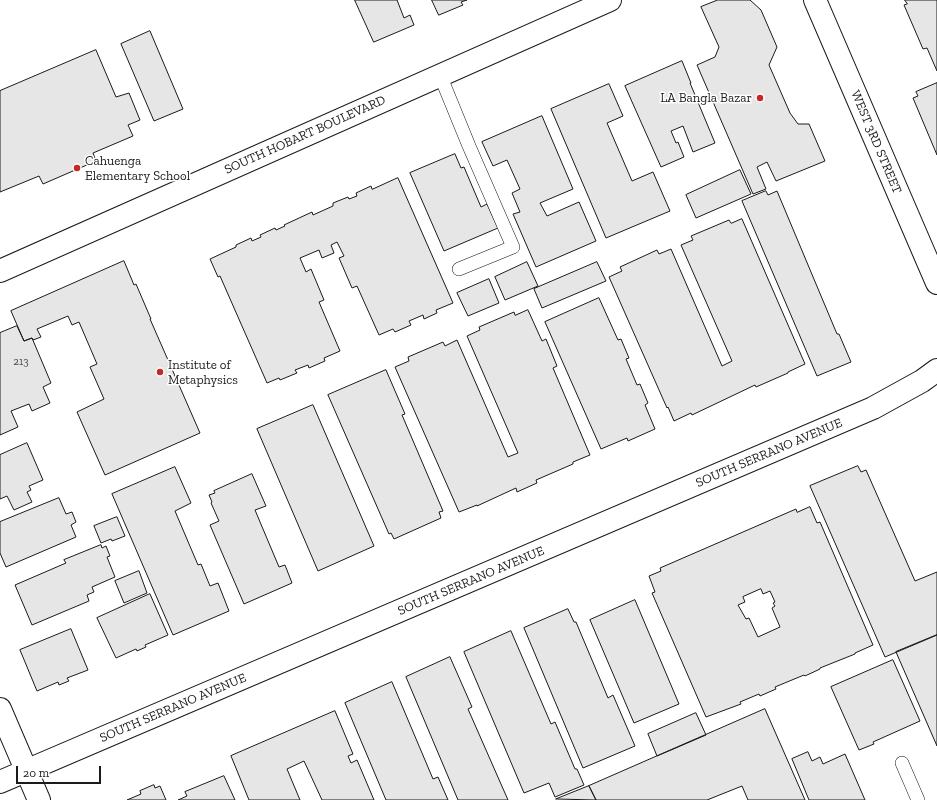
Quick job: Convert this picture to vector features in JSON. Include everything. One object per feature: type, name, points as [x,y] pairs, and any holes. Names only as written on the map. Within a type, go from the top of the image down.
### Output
[{"type":"street","name":"SOUTH HOBART BOULEVARD","points":[[0,271],[610,0]]},
{"type":"street","name":"WEST 3RD STREET","points":[[814,0],[937,284]]},
{"type":"street","name":"SOUTH SERRANO AVENUE","points":[[0,782],[873,408],[922,382],[937,370]]},
{"type":"street","points":[[0,709],[39,800]]},
{"type":"lane","points":[[440,75],[468,146],[513,247],[459,269]]},
{"type":"lane","points":[[902,763],[918,800]]},
{"type":"building","points":[[355,0],[397,0],[404,18],[410,15],[414,25],[374,42]]},
{"type":"building","points":[[432,0],[467,0],[461,2],[463,5],[439,15]]},
{"type":"building","points":[[718,0],[750,0],[761,10],[777,47],[769,65],[790,113],[798,124],[809,124],[825,161],[776,181],[767,162],[757,167],[766,189],[753,194],[697,65],[715,57],[719,47],[701,7]]},
{"type":"building","points":[[905,0],[937,0],[937,71],[927,48],[923,49],[904,5],[907,4]]},
{"type":"building","points":[[150,31],[183,109],[154,121],[121,44]]},
{"type":"building","points":[[96,50],[116,97],[129,93],[140,120],[128,125],[133,136],[93,153],[96,161],[43,184],[39,176],[0,192],[0,91]]},
{"type":"building","points":[[682,61],[715,143],[693,152],[683,126],[671,131],[676,143],[678,142],[684,157],[661,167],[625,86]]},
{"type":"building","points":[[937,83],[937,155],[913,98],[918,96],[916,92]]},
{"type":"building","points":[[609,84],[623,116],[607,123],[632,181],[653,172],[670,211],[606,238],[551,109]]},
{"type":"building","points":[[542,116],[573,189],[540,203],[547,216],[579,202],[596,241],[536,267],[513,214],[520,212],[512,193],[520,189],[507,160],[493,166],[482,142]]},
{"type":"building","points":[[455,154],[461,168],[464,167],[481,207],[487,204],[498,228],[444,251],[410,173]]},
{"type":"building","points":[[740,170],[751,194],[696,218],[686,195]]},
{"type":"building","points":[[398,178],[453,303],[436,310],[437,313],[424,319],[423,315],[409,321],[411,325],[395,332],[393,329],[379,335],[357,286],[352,288],[339,258],[344,256],[337,242],[331,245],[334,253],[322,258],[319,250],[300,258],[306,272],[311,269],[324,300],[319,302],[340,351],[324,358],[325,361],[309,368],[308,365],[295,370],[297,373],[280,380],[279,378],[267,383],[220,276],[218,277],[210,259],[251,238],[252,241],[261,237],[260,235],[275,228],[276,230],[312,212],[313,215],[333,206],[333,203],[348,197],[349,199],[357,196],[356,193],[371,186],[372,189]]},
{"type":"building","points":[[766,191],[768,195],[777,191],[837,334],[839,334],[851,362],[817,376],[742,201]]},
{"type":"building","points":[[742,219],[805,364],[756,387],[755,385],[692,415],[691,413],[674,421],[609,277],[622,271],[620,267],[657,250],[659,254],[671,249],[722,366],[732,361],[681,245],[693,240],[691,236],[729,220],[731,223]]},
{"type":"building","points":[[124,261],[134,285],[136,284],[200,433],[105,475],[77,412],[104,399],[90,367],[97,364],[79,322],[72,325],[68,316],[37,329],[41,337],[24,341],[11,311]]},
{"type":"building","points":[[527,262],[538,286],[505,300],[495,277]]},
{"type":"building","points":[[597,262],[606,281],[542,308],[534,289]]},
{"type":"building","points":[[489,279],[499,303],[468,316],[457,293]]},
{"type":"building","points":[[599,298],[618,340],[621,339],[629,358],[626,359],[637,385],[640,384],[648,403],[645,405],[655,429],[628,441],[627,438],[601,449],[545,322]]},
{"type":"building","points":[[528,310],[542,341],[546,339],[557,366],[553,368],[590,455],[536,480],[537,483],[517,492],[516,488],[477,506],[459,512],[395,367],[409,361],[408,357],[443,342],[445,346],[457,340],[508,457],[518,453],[467,336],[480,330],[479,327],[514,312],[515,315]]},
{"type":"building","points":[[17,326],[24,341],[32,338],[51,383],[43,387],[50,403],[32,411],[29,404],[11,411],[18,427],[0,435],[0,333]]},
{"type":"building","points":[[386,370],[405,414],[402,415],[443,511],[439,512],[441,518],[394,539],[391,533],[389,534],[328,395]]},
{"type":"building","points":[[313,405],[374,546],[318,571],[257,429]]},
{"type":"building","points":[[27,443],[43,480],[29,486],[31,490],[27,492],[32,502],[14,510],[7,496],[0,499],[0,455]]},
{"type":"building","points":[[858,466],[861,472],[866,470],[915,581],[937,572],[937,635],[885,657],[810,486]]},
{"type":"building","points":[[175,467],[191,503],[175,511],[198,565],[201,564],[210,586],[218,583],[229,611],[173,635],[112,494]]},
{"type":"building","points":[[252,474],[266,506],[255,510],[279,567],[285,565],[292,583],[244,604],[210,525],[219,521],[209,495],[215,493],[214,491]]},
{"type":"building","points":[[59,498],[66,514],[72,512],[76,522],[71,525],[76,537],[6,567],[0,553],[0,522]]},
{"type":"building","points":[[810,507],[817,523],[820,522],[873,645],[805,676],[804,675],[775,687],[776,689],[760,696],[759,694],[740,702],[741,704],[706,717],[652,593],[655,592],[649,576],[661,571],[660,568],[796,509],[797,512]],"holes":[[[761,589],[763,594],[770,591],[775,602],[773,603],[775,606],[772,608],[780,627],[758,637],[749,618],[746,619],[738,605],[745,602],[743,597]]]},
{"type":"building","points":[[117,517],[125,536],[101,543],[94,526]]},
{"type":"building","points":[[101,545],[102,548],[106,546],[110,556],[107,557],[115,577],[92,587],[94,592],[87,595],[89,601],[32,625],[15,585],[66,563],[64,560]]},
{"type":"building","points":[[139,571],[147,593],[124,603],[115,581]]},
{"type":"building","points":[[150,594],[168,635],[145,645],[146,647],[137,651],[136,649],[116,658],[97,618]]},
{"type":"building","points":[[635,600],[679,704],[634,723],[590,620]]},
{"type":"building","points":[[568,609],[574,622],[576,622],[608,698],[613,695],[635,746],[583,768],[524,628]]},
{"type":"building","points":[[71,629],[88,670],[67,678],[69,681],[59,685],[58,682],[37,691],[20,650]]},
{"type":"building","points":[[511,631],[551,724],[555,722],[575,769],[577,769],[584,785],[555,797],[549,783],[524,793],[464,652]]},
{"type":"building","points":[[937,635],[937,746],[896,652]]},
{"type":"building","points":[[450,657],[472,707],[468,709],[508,800],[458,800],[406,677]]},
{"type":"building","points":[[893,660],[920,721],[873,742],[874,744],[859,750],[831,687]]},
{"type":"building","points":[[392,682],[433,779],[438,777],[448,800],[386,800],[345,703]]},
{"type":"building","points":[[765,709],[805,800],[748,800],[742,786],[707,800],[596,800],[589,786]]},
{"type":"building","points":[[335,711],[353,754],[348,756],[351,763],[357,760],[374,800],[322,800],[304,761],[287,769],[300,800],[249,800],[231,756]]},
{"type":"building","points":[[696,713],[706,735],[657,756],[648,734]]},
{"type":"building","points":[[808,752],[812,761],[820,757],[823,764],[845,754],[865,800],[809,800],[792,759]]},
{"type":"building","points":[[224,776],[235,800],[178,800],[187,796],[185,792]]},
{"type":"building","points":[[154,785],[155,788],[160,786],[166,800],[127,800],[141,794],[140,791]]},
{"type":"building","points":[[589,786],[596,800],[556,799]]},
{"type":"place","name":"LA Bangla Bazar","points":[[760,98]]},
{"type":"place","name":"Cahuenga Elementary School","points":[[77,168]]},
{"type":"place","name":"Institute of Metaphysics","points":[[160,372]]}]
